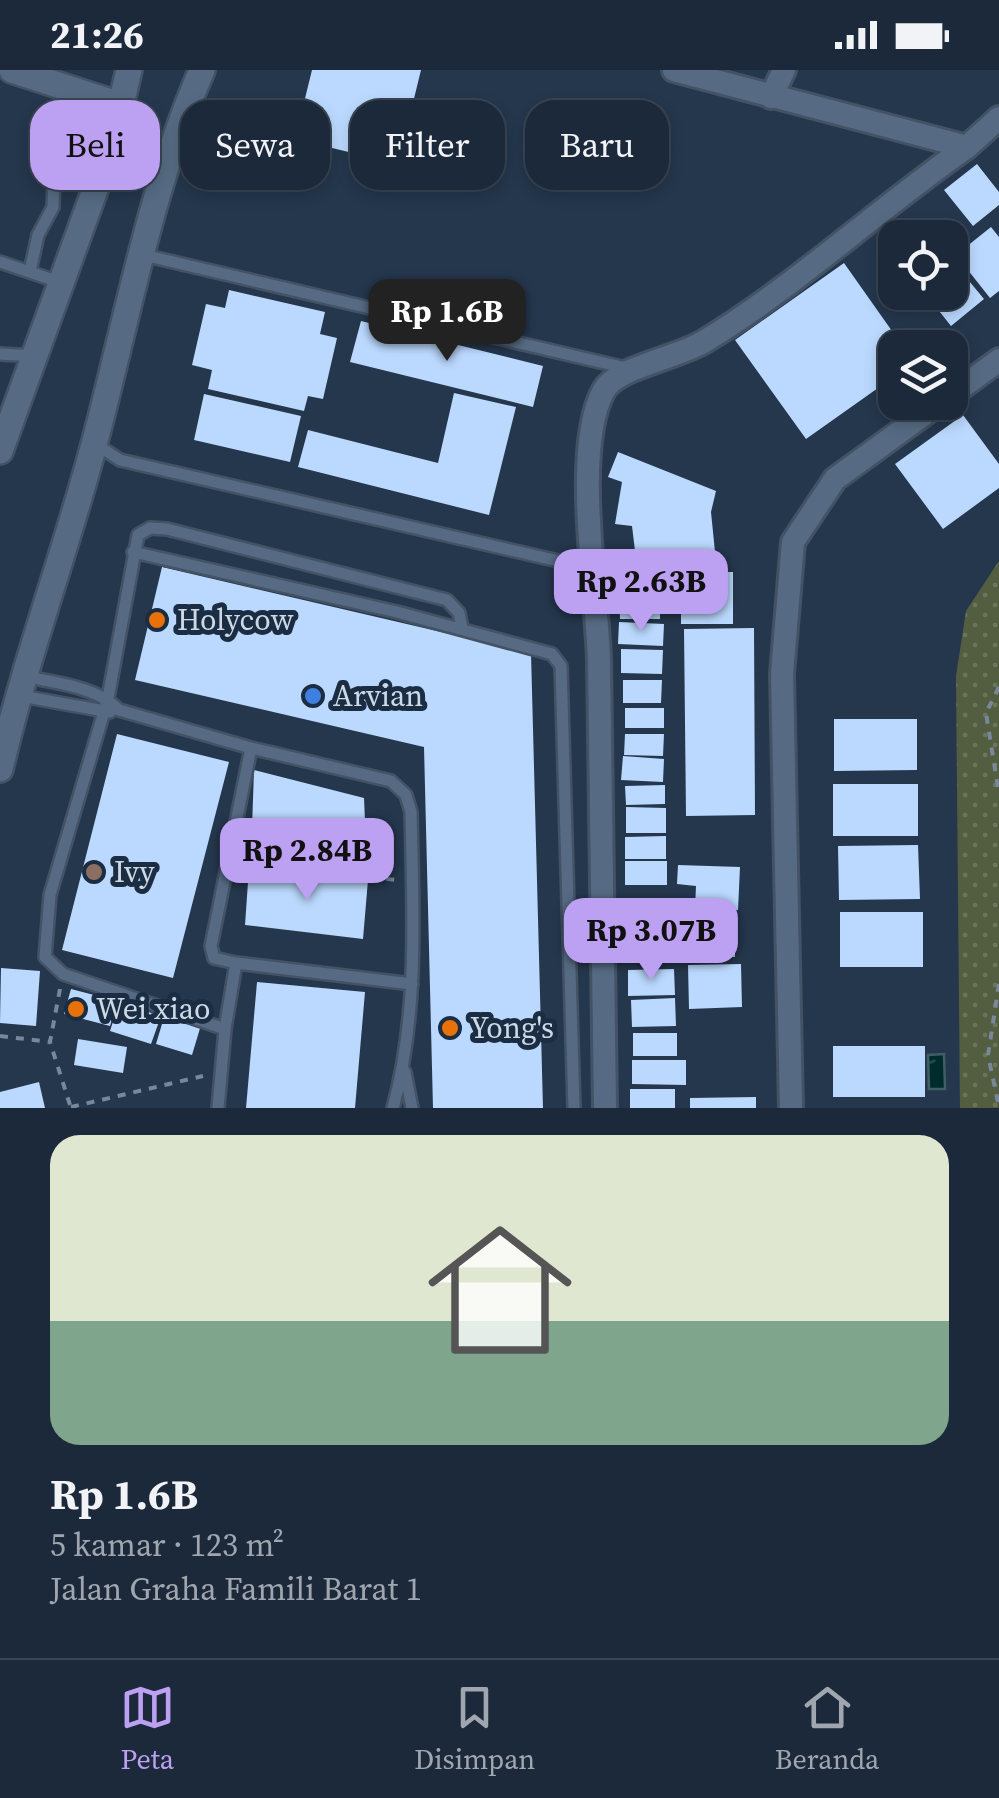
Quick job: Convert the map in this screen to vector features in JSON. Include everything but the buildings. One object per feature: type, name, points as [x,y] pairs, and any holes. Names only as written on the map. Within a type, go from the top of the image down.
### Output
[{"type":"main road","points":[[12,70],[105,100]]},
{"type":"main road","points":[[125,100],[128,70]]},
{"type":"main road","points":[[0,769],[20,685],[94,443],[139,254],[168,158],[202,70]]},
{"type":"main road","points":[[160,154],[168,158]]},
{"type":"main road","points":[[0,451],[96,190]]},
{"type":"street","points":[[674,70],[967,148]]},
{"type":"street","points":[[771,98],[784,70]]},
{"type":"street","points":[[605,1108],[589,481],[594,418],[604,390],[614,378],[630,369],[674,358],[703,342],[967,148],[999,118]]},
{"type":"street","points":[[968,383],[999,360]]},
{"type":"street","points":[[791,1108],[782,674],[788,567],[793,542],[810,511],[835,479],[916,420]]},
{"type":"lane","points":[[30,271],[38,235],[53,206],[54,190]]},
{"type":"lane","points":[[139,254],[630,369]]},
{"type":"lane","points":[[0,262],[64,284]]},
{"type":"lane","points":[[0,354],[36,356]]},
{"type":"lane","points":[[94,443],[120,460],[594,569]]},
{"type":"lane","points":[[225,1029],[62,974],[45,957],[50,895],[108,698],[138,535],[150,528],[166,529],[447,600],[459,612],[462,628]]},
{"type":"lane","points":[[133,552],[538,647],[561,666],[574,1108]]},
{"type":"lane","points":[[20,685],[108,698],[119,710]]},
{"type":"lane","points":[[20,685],[103,714],[119,710],[251,748],[391,780],[406,795],[410,812],[412,984],[404,1068],[393,1108]]},
{"type":"lane","points":[[251,748],[212,952],[214,958],[412,984]]},
{"type":"lane","points":[[218,1108],[236,963]]},
{"type":"lane","points":[[404,1068],[412,1108]]},
{"type":"path","points":[[999,686],[986,713],[999,794]]},
{"type":"path","points":[[229,863],[412,881]]},
{"type":"path","points":[[62,974],[50,1042],[71,1108],[222,1070]]},
{"type":"path","points":[[999,984],[988,1055],[999,1107]]},
{"type":"path","points":[[0,1036],[50,1042]]},
{"type":"shaded area","points":[[999,561],[999,1108],[960,1108],[956,676],[966,611]]},
{"type":"water","points":[[944,1054],[945,1089],[929,1089],[928,1055]]},
{"type":"place","name":"Holycow","points":[[157,620]]},
{"type":"place","name":"Arvian","points":[[313,696]]},
{"type":"place","name":"Ivy","points":[[94,872]]},
{"type":"place","name":"Wei xiao","points":[[76,1009]]},
{"type":"place","name":"Yong's","points":[[450,1028]]}]
